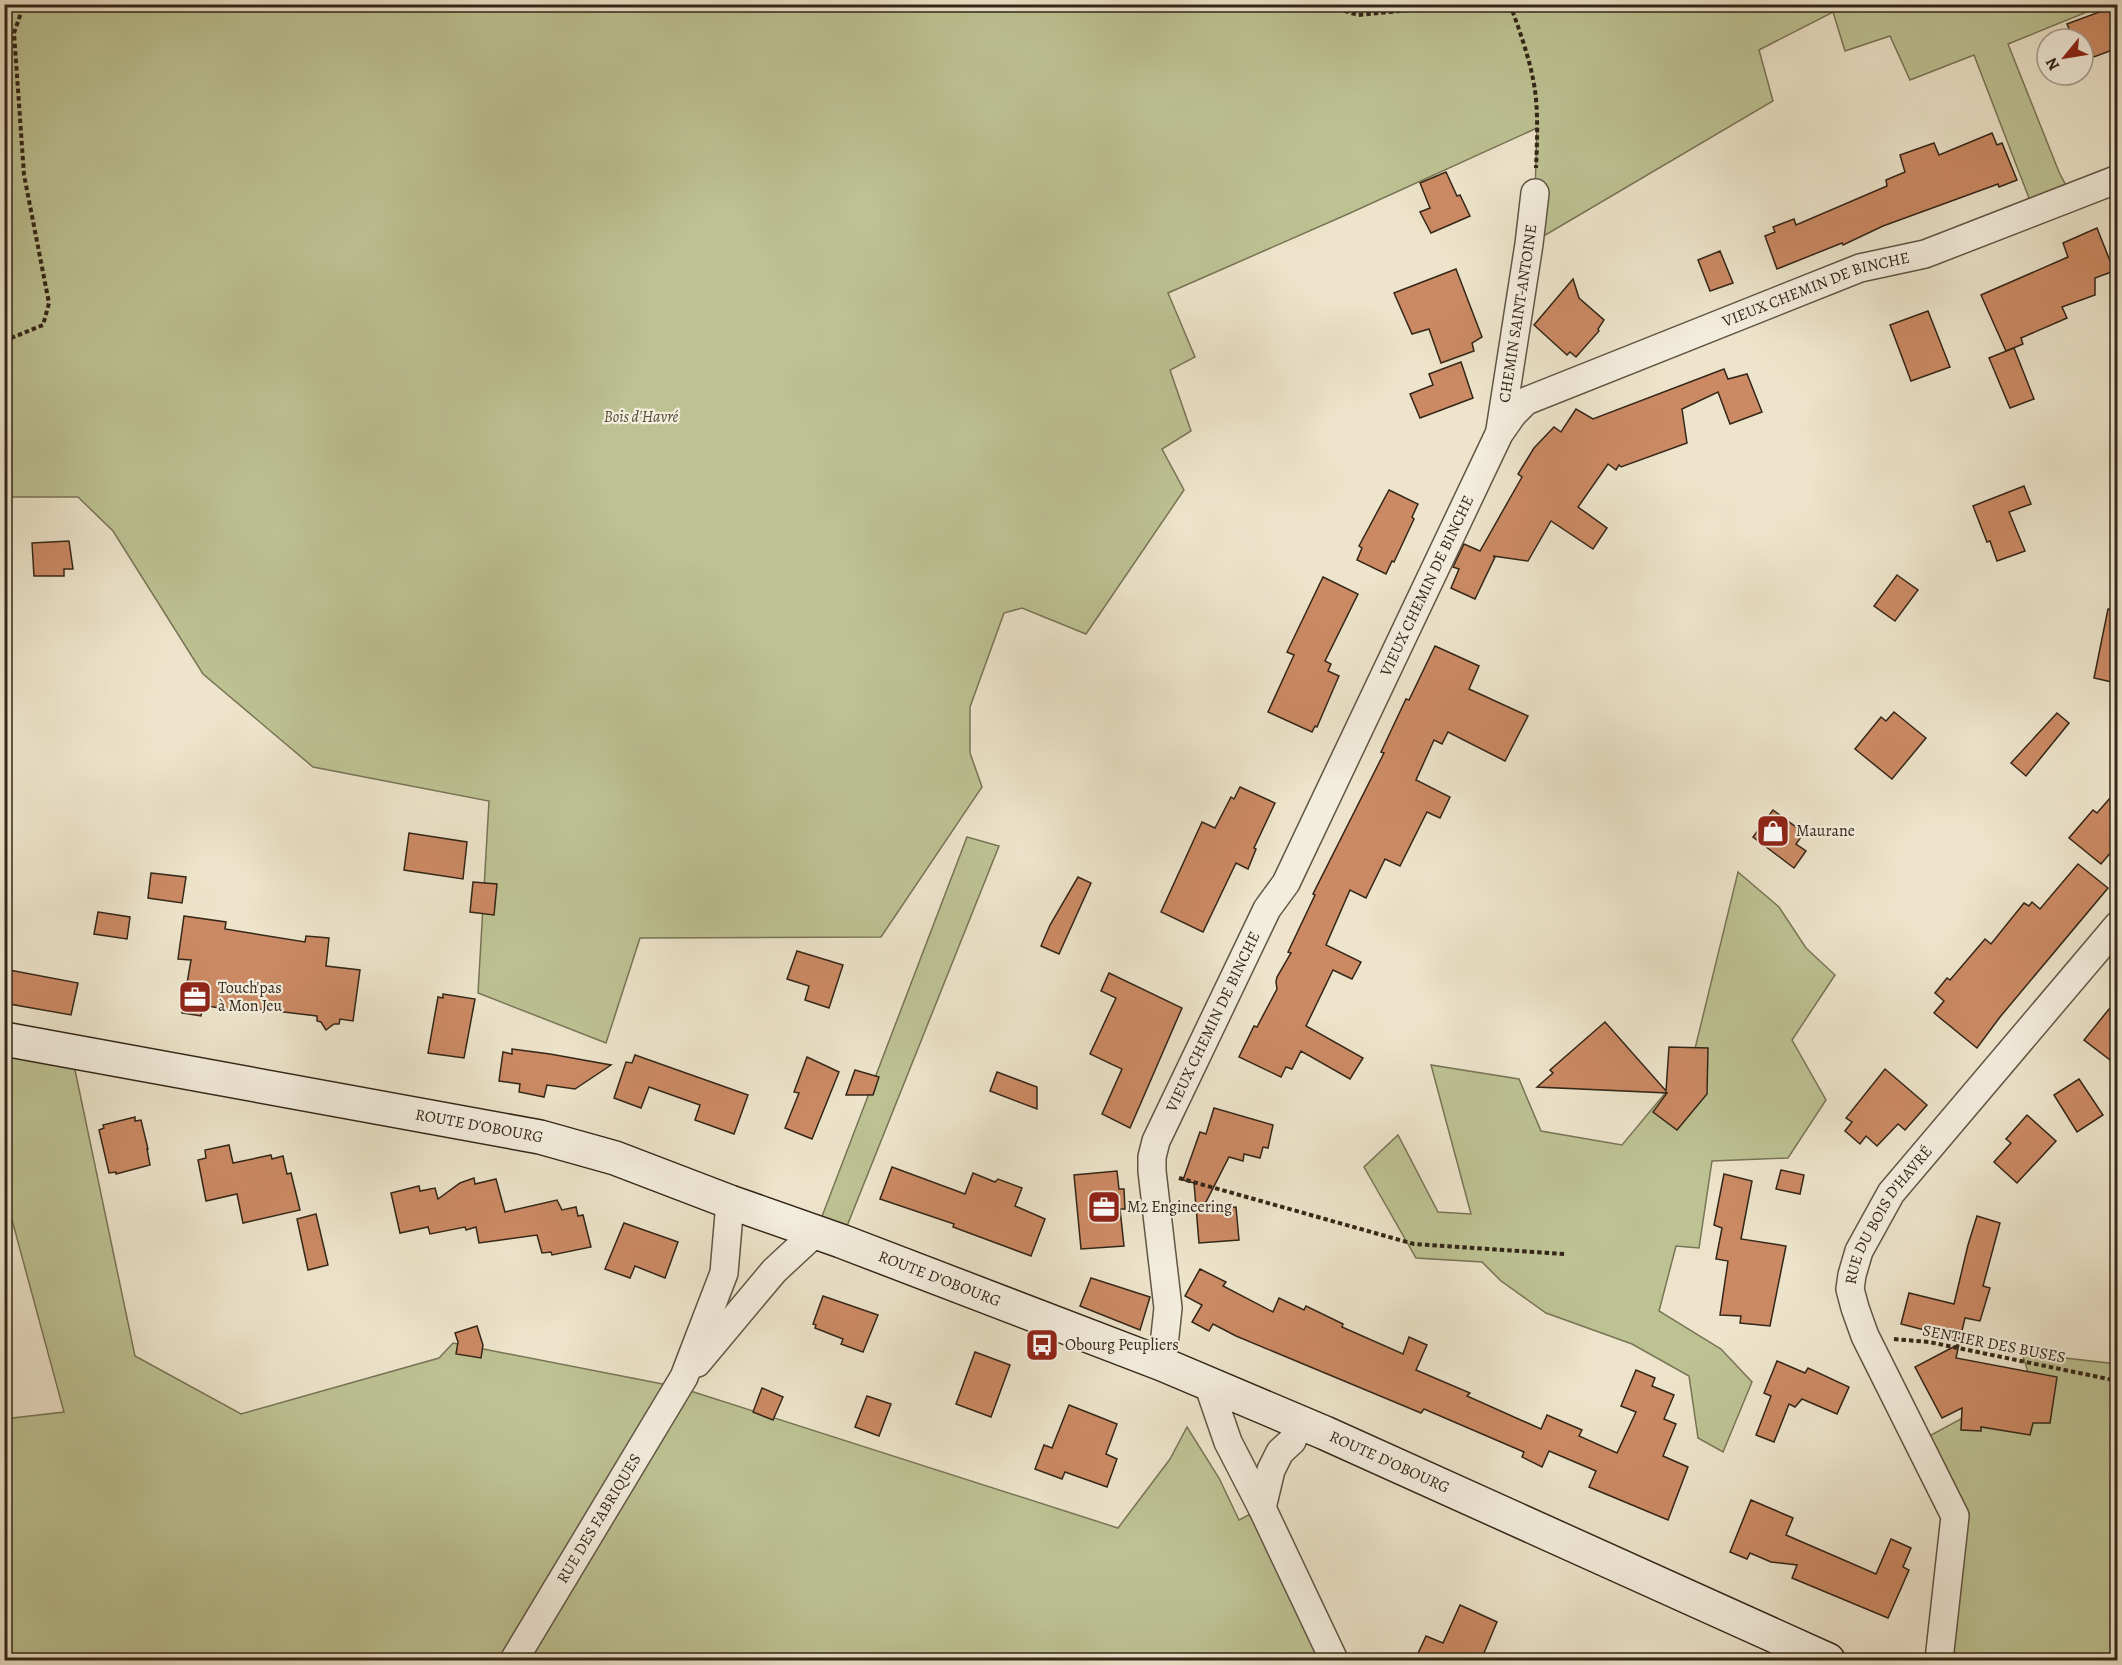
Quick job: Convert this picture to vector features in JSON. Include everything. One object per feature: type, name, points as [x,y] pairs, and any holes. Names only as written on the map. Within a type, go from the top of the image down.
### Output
[{"type":"main road","name":"ROUTE D'OBOURG","points":[[4,1039],[540,1137],[615,1158],[1162,1364],[1300,1422],[1828,1660]]},
{"type":"street","name":"VIEUX CHEMIN DE BINCHE","points":[[1162,1364],[1168,1308],[1152,1171],[1152,1157],[1156,1141],[1267,909],[1286,883],[1499,434],[1513,414],[1526,401],[1860,268],[1925,254],[2118,179]]},
{"type":"street","name":"CHEMIN SAINT-ANTOINE","points":[[1499,434],[1535,193]]},
{"type":"street","name":"RUE DU BOIS D'HAVRÉ","points":[[1939,1660],[1955,1516],[1865,1336],[1850,1289],[1852,1275],[1859,1251],[1891,1193],[2118,925]]},
{"type":"street","name":"RUE DES FABRIQUES","points":[[684,1377],[724,1273],[730,1202]]},
{"type":"street","name":"RUE DES FABRIQUES","points":[[514,1660],[684,1377],[774,1271],[816,1232]]},
{"type":"street","points":[[1208,1384],[1228,1442],[1334,1660]]},
{"type":"street","points":[[1262,1508],[1271,1470],[1280,1452],[1292,1441],[1300,1422]]},
{"type":"path","points":[[4,341],[43,325],[49,303],[24,175],[14,33],[24,4]]},
{"type":"path","points":[[1323,4],[1358,15],[1474,4]]},
{"type":"path","points":[[1510,4],[1523,40],[1536,96],[1538,127],[1535,193]]},
{"type":"path","points":[[1152,1171],[1414,1244],[1565,1254]]},
{"type":"path","name":"SENTIER DES BUSES","points":[[1865,1336],[1929,1342],[2118,1381]]},
{"type":"green space","name":"Bois d'Havré","points":[[5,5],[2104,5],[2050,27],[2035,27],[2035,33],[2008,44],[2059,172],[2072,197],[2034,211],[1974,55],[1910,80],[1890,36],[1845,51],[1833,12],[1759,50],[1773,101],[1542,237],[1535,193],[1537,128],[1168,293],[1195,357],[1170,370],[1191,431],[1162,449],[1184,490],[1086,634],[1022,608],[1004,613],[970,707],[970,753],[982,787],[881,937],[640,938],[606,1043],[478,993],[489,801],[313,767],[203,674],[113,531],[78,497],[5,497]]},
{"type":"green space","points":[[967,837],[999,846],[841,1241],[816,1232]]},
{"type":"green space","points":[[1738,872],[1779,907],[1806,948],[1835,975],[1792,1040],[1826,1100],[1788,1158],[1712,1161],[1699,1248],[1676,1246],[1659,1311],[1721,1349],[1752,1382],[1723,1452],[1698,1438],[1689,1376],[1632,1344],[1546,1313],[1501,1281],[1482,1262],[1416,1258],[1364,1167],[1398,1135],[1438,1212],[1471,1214],[1431,1065],[1519,1079],[1541,1131],[1622,1145],[1692,1061]]},
{"type":"green space","points":[[5,1039],[71,1051],[135,1356],[241,1414],[439,1358],[453,1343],[678,1387],[1118,1528],[1170,1459],[1187,1427],[1219,1478],[1239,1520],[1262,1508],[1334,1660],[5,1660],[4,1419],[64,1412],[5,1194]]},
{"type":"green space","points":[[2022,1353],[2117,1364],[2117,1660],[1939,1660],[1955,1516],[1918,1442],[1985,1406],[2041,1415]]},
{"type":"building","points":[[2118,5],[2118,48],[2095,57],[2095,27],[2068,27],[2067,24]]},
{"type":"building","points":[[1992,133],[1997,145],[2002,143],[2017,180],[1999,187],[1998,184],[1883,226],[1843,245],[1842,243],[1777,269],[1765,236],[1775,232],[1773,227],[1794,219],[1796,225],[1887,186],[1886,180],[1905,172],[1900,155],[1934,143],[1939,155]]},
{"type":"building","points":[[1446,172],[1457,196],[1460,195],[1470,216],[1431,233],[1420,212],[1430,208],[1420,183]]},
{"type":"building","points":[[2097,228],[2114,271],[2095,278],[2095,295],[2062,307],[2067,318],[2021,338],[2023,344],[2006,351],[1981,295],[2068,257],[2063,243]]},
{"type":"building","points":[[1720,251],[1733,283],[1710,291],[1698,260]]},
{"type":"building","points":[[1456,269],[1482,337],[1472,343],[1474,351],[1441,363],[1429,329],[1412,334],[1394,293]]},
{"type":"building","points":[[1573,279],[1579,298],[1604,320],[1599,331],[1576,357],[1570,352],[1567,355],[1534,325]]},
{"type":"building","points":[[1928,311],[1950,367],[1911,381],[1890,325]]},
{"type":"building","points":[[2014,348],[2034,399],[2010,408],[1989,358]]},
{"type":"building","points":[[1461,362],[1473,398],[1420,418],[1410,394],[1433,385],[1429,374]]},
{"type":"building","points":[[1724,369],[1728,379],[1747,374],[1762,412],[1730,424],[1718,392],[1682,409],[1687,443],[1621,467],[1619,465],[1616,470],[1608,464],[1578,507],[1607,528],[1593,549],[1551,521],[1528,561],[1493,556],[1495,557],[1475,599],[1451,588],[1459,569],[1453,567],[1464,544],[1480,551],[1522,477],[1518,474],[1534,448],[1554,427],[1561,432],[1576,409],[1593,419]]},
{"type":"building","points":[[2024,486],[2031,504],[2009,512],[2025,551],[1997,561],[1973,506]]},
{"type":"building","points":[[1389,490],[1418,504],[1412,517],[1414,519],[1386,574],[1357,560],[1362,548],[1359,546]]},
{"type":"building","points":[[69,541],[73,569],[64,569],[64,576],[34,576],[32,543]]},
{"type":"building","points":[[1897,575],[1918,590],[1895,621],[1874,606]]},
{"type":"building","points":[[1323,577],[1358,594],[1325,661],[1331,664],[1328,671],[1339,676],[1317,727],[1315,726],[1312,732],[1268,712],[1294,655],[1287,652]]},
{"type":"building","points":[[2108,609],[2118,610],[2118,658],[2112,682],[2094,678]]},
{"type":"building","points":[[1435,646],[1479,666],[1469,689],[1528,716],[1505,761],[1448,732],[1442,744],[1434,740],[1416,780],[1450,797],[1440,818],[1427,812],[1400,866],[1385,859],[1366,898],[1350,890],[1326,945],[1361,962],[1352,979],[1333,970],[1306,1026],[1363,1058],[1350,1079],[1301,1051],[1292,1069],[1286,1067],[1281,1077],[1239,1057],[1254,1026],[1257,1027],[1277,989],[1277,977],[1291,953],[1288,952],[1315,895],[1313,894],[1384,753],[1381,752],[1406,699],[1409,700]]},
{"type":"building","points":[[1894,712],[1926,738],[1892,779],[1855,749],[1881,717],[1886,721]]},
{"type":"building","points":[[2057,713],[2069,723],[2026,776],[2011,763]]},
{"type":"building","points":[[1240,787],[1275,803],[1254,848],[1256,849],[1248,869],[1236,863],[1203,932],[1161,912],[1202,822],[1215,828],[1231,797],[1234,799]]},
{"type":"building","points":[[2118,789],[2118,844],[2101,864],[2069,838],[2093,810],[2097,813]]},
{"type":"building","points":[[1773,810],[1804,833],[1796,844],[1806,851],[1794,868],[1753,837]]},
{"type":"building","points":[[409,833],[467,842],[463,879],[404,870]]},
{"type":"building","points":[[2078,864],[2108,888],[2000,1017],[1977,1048],[1934,1013],[1944,1001],[1935,993],[1947,978],[1950,980],[1985,939],[1991,944],[2024,903],[2029,906],[2032,902],[2040,909]]},
{"type":"building","points":[[151,873],[186,877],[182,903],[148,898]]},
{"type":"building","points":[[1078,877],[1091,883],[1059,954],[1041,946],[1050,925]]},
{"type":"building","points":[[473,882],[497,884],[494,915],[470,912]]},
{"type":"building","points":[[98,912],[130,917],[127,939],[94,934]]},
{"type":"building","points":[[184,916],[226,922],[225,929],[305,942],[306,936],[329,938],[326,966],[360,970],[353,1021],[340,1019],[339,1024],[334,1024],[326,1030],[321,1022],[317,1021],[317,1016],[241,1007],[240,1012],[203,1005],[201,1016],[182,1013],[191,960],[178,959]]},
{"type":"building","points":[[797,951],[843,965],[829,1008],[805,1000],[809,986],[787,979]]},
{"type":"building","points":[[4,969],[78,983],[71,1015],[4,1003]]},
{"type":"building","points":[[1109,973],[1182,1008],[1130,1128],[1102,1114],[1122,1069],[1090,1054],[1116,998],[1101,991]]},
{"type":"building","points":[[443,994],[475,999],[464,1058],[428,1053],[438,997],[443,998]]},
{"type":"building","points":[[2118,998],[2118,1066],[2084,1040]]},
{"type":"building","points":[[1605,1022],[1666,1091],[1669,1047],[1708,1048],[1707,1094],[1677,1130],[1653,1112],[1667,1093],[1537,1087],[1553,1073],[1550,1070]]},
{"type":"building","points":[[512,1049],[611,1065],[575,1089],[547,1085],[544,1097],[519,1092],[520,1084],[499,1081],[503,1052],[512,1054]]},
{"type":"building","points":[[635,1055],[748,1095],[734,1134],[695,1120],[700,1105],[649,1087],[641,1108],[614,1098],[626,1062],[632,1063]]},
{"type":"building","points":[[807,1057],[839,1072],[812,1139],[785,1128],[799,1093],[794,1092]]},
{"type":"building","points":[[1885,1069],[1927,1105],[1905,1130],[1898,1124],[1877,1146],[1866,1136],[1860,1144],[1845,1131],[1852,1122],[1846,1118]]},
{"type":"building","points":[[855,1070],[879,1077],[873,1095],[846,1095]]},
{"type":"building","points":[[997,1072],[1037,1087],[1037,1109],[990,1091]]},
{"type":"building","points":[[2079,1079],[2103,1115],[2077,1132],[2054,1095]]},
{"type":"building","points":[[1214,1108],[1273,1125],[1268,1148],[1263,1147],[1260,1158],[1244,1154],[1243,1161],[1229,1157],[1204,1206],[1226,1204],[1226,1208],[1236,1207],[1239,1240],[1199,1243],[1194,1183],[1183,1180],[1200,1132],[1206,1134]]},
{"type":"building","points":[[2027,1115],[2056,1141],[2017,1183],[1994,1162],[2011,1143],[2006,1139]]},
{"type":"building","points":[[135,1117],[135,1121],[141,1120],[150,1165],[116,1174],[116,1172],[109,1173],[99,1130],[104,1128],[103,1125]]},
{"type":"building","points":[[229,1145],[233,1163],[271,1155],[272,1159],[283,1156],[287,1174],[291,1173],[300,1210],[243,1223],[237,1194],[206,1201],[198,1160],[206,1158],[205,1150]]},
{"type":"building","points":[[892,1167],[965,1194],[973,1173],[995,1182],[998,1179],[1022,1188],[1015,1206],[1045,1219],[1031,1256],[953,1227],[954,1224],[880,1199]]},
{"type":"building","points":[[1781,1170],[1804,1175],[1800,1194],[1776,1189]]},
{"type":"building","points":[[1117,1171],[1119,1189],[1124,1189],[1125,1209],[1120,1209],[1124,1246],[1081,1249],[1074,1175]]},
{"type":"building","points":[[1724,1174],[1752,1181],[1741,1239],[1786,1246],[1770,1326],[1740,1323],[1741,1316],[1720,1315],[1728,1261],[1716,1259],[1722,1228],[1714,1225]]},
{"type":"building","points":[[474,1178],[475,1184],[496,1179],[505,1212],[557,1200],[562,1210],[576,1207],[578,1216],[583,1215],[591,1247],[552,1255],[551,1252],[542,1253],[537,1235],[479,1243],[476,1227],[430,1234],[428,1227],[400,1233],[391,1193],[419,1186],[420,1191],[435,1188],[438,1199],[460,1183]]},
{"type":"building","points":[[316,1214],[328,1265],[308,1270],[297,1219]]},
{"type":"building","points":[[1977,1216],[2000,1223],[1983,1286],[1990,1288],[1980,1321],[1965,1318],[1960,1339],[1901,1324],[1909,1293],[1954,1304]]},
{"type":"building","points":[[624,1223],[678,1242],[665,1278],[635,1266],[630,1278],[605,1269]]},
{"type":"building","points":[[1200,1269],[1226,1282],[1223,1286],[1273,1312],[1279,1298],[1304,1310],[1306,1306],[1343,1324],[1342,1327],[1403,1354],[1409,1337],[1427,1345],[1416,1370],[1470,1393],[1467,1396],[1541,1429],[1547,1415],[1582,1430],[1579,1436],[1617,1453],[1636,1412],[1621,1406],[1636,1370],[1655,1378],[1652,1386],[1674,1395],[1664,1419],[1676,1424],[1663,1456],[1688,1467],[1668,1520],[1589,1487],[1596,1471],[1549,1451],[1542,1467],[1522,1457],[1524,1452],[1424,1409],[1421,1413],[1236,1336],[1213,1324],[1209,1331],[1192,1322],[1202,1305],[1185,1296]]},
{"type":"building","points":[[1091,1278],[1150,1297],[1140,1330],[1080,1306]]},
{"type":"building","points":[[823,1296],[878,1315],[863,1352],[841,1344],[843,1339],[815,1328],[816,1325],[813,1324]]},
{"type":"building","points":[[477,1326],[483,1345],[481,1358],[456,1354],[458,1342],[455,1333]]},
{"type":"building","points":[[1959,1344],[1956,1358],[2057,1377],[2050,1423],[2033,1423],[2030,1435],[1981,1427],[1981,1431],[1961,1430],[1962,1408],[1942,1418],[1915,1367]]},
{"type":"building","points":[[975,1352],[1010,1365],[991,1417],[956,1404]]},
{"type":"building","points":[[1777,1361],[1805,1373],[1808,1368],[1849,1387],[1837,1414],[1802,1399],[1795,1407],[1789,1404],[1774,1442],[1756,1435],[1771,1396],[1764,1393]]},
{"type":"building","points":[[762,1388],[783,1397],[773,1420],[753,1412]]},
{"type":"building","points":[[867,1396],[891,1404],[879,1436],[855,1427]]},
{"type":"building","points":[[1069,1405],[1117,1424],[1106,1454],[1117,1459],[1107,1487],[1065,1472],[1062,1479],[1035,1469],[1044,1445],[1052,1448]]},
{"type":"building","points":[[1751,1500],[1793,1518],[1786,1535],[1876,1574],[1891,1539],[1911,1548],[1903,1567],[1909,1570],[1888,1618],[1792,1578],[1797,1565],[1771,1562],[1750,1553],[1747,1559],[1730,1552]]},
{"type":"building","points":[[1460,1605],[1497,1622],[1481,1660],[1415,1660],[1426,1636],[1443,1643]]},
{"type":"place","name":"Maurane","points":[[1773,831]]},
{"type":"place","name":"Touch'pas à Mon Jeu","points":[[195,997]]},
{"type":"place","name":"M2 Engineering","points":[[1104,1207]]},
{"type":"place","name":"Obourg Peupliers","points":[[1042,1345]]}]
